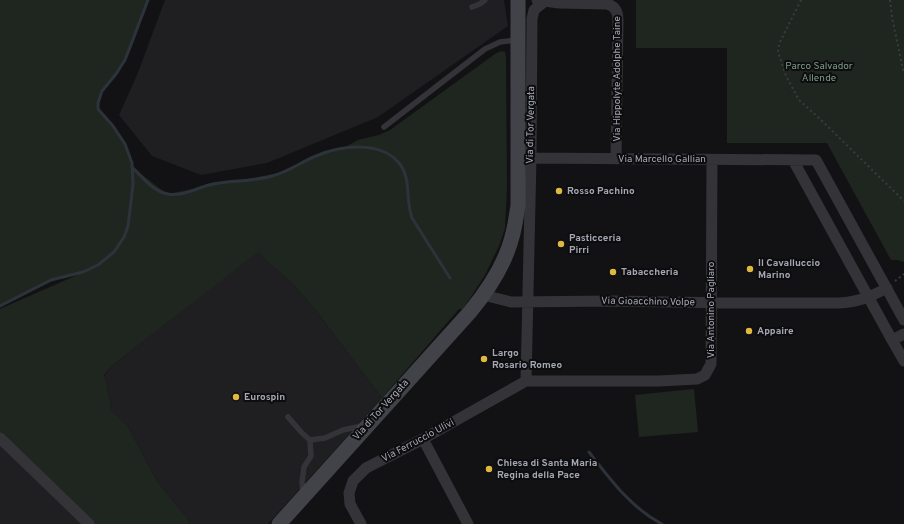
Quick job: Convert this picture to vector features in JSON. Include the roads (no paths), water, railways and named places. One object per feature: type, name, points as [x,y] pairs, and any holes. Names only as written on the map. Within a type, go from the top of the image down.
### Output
[{"type":"main road","name":"Via di Tor Vergata","points":[[279,524],[470,312],[483,295],[504,258],[510,244],[515,225],[518,195],[518,0]]},
{"type":"street","name":"Via di Tor Vergata","points":[[526,381],[531,158],[532,19],[534,10],[540,1]]},
{"type":"street","name":"Via Hippolyte Adolphe Taine","points":[[540,1],[607,4],[613,6],[618,14],[616,159]]},
{"type":"street","name":"Via Marcello Gallian","points":[[531,158],[816,160],[904,320]]},
{"type":"street","name":"Via Antonino Pagliaro","points":[[526,381],[658,381],[697,379],[703,377],[707,373],[711,364],[712,160]]},
{"type":"street","points":[[793,160],[904,362]]},
{"type":"street","name":"Via Gioacchino Volpe","points":[[527,302],[613,301],[839,303],[854,302],[869,298],[887,288]]},
{"type":"street","points":[[483,295],[511,302],[527,302]]},
{"type":"street","points":[[892,340],[904,334]]},
{"type":"street","name":"Via Ferruccio Ulivi","points":[[360,524],[350,504],[349,493],[353,481],[366,468],[423,439],[526,381]]},
{"type":"street","points":[[0,438],[89,524]]},
{"type":"street","points":[[423,439],[468,524]]},
{"type":"lane","points":[[472,7],[480,4],[484,0]]},
{"type":"lane","points":[[384,127],[485,49],[500,42],[517,40]]},
{"type":"lane","points":[[288,418],[310,440],[312,456],[304,467],[302,476],[303,497]]},
{"type":"lane","points":[[310,440],[325,438],[343,430],[368,424]]},
{"type":"waterway","points":[[0,306],[51,280],[83,272],[98,265],[114,252],[124,237],[128,226],[133,184],[132,163],[125,144],[113,126],[98,109],[98,103],[102,91],[125,60],[148,0]]},
{"type":"waterway","points":[[132,167],[148,184],[163,193],[173,195],[189,192],[217,183],[272,176],[284,172],[326,152],[359,147],[381,151],[391,156],[403,169],[406,176],[412,218],[450,278]]},
{"type":"waterway","points":[[589,452],[613,482],[640,510],[662,524]]},
{"type":"place","name":"Rosso Pachino","points":[[559,191]]},
{"type":"place","name":"Pasticceria Pirri","points":[[561,244]]},
{"type":"place","name":"Il Cavalluccio Marino","points":[[750,269]]},
{"type":"place","name":"Tabaccheria","points":[[613,272]]},
{"type":"place","name":"Appaire","points":[[749,331]]},
{"type":"place","name":"Largo Rosario Romeo","points":[[484,359]]},
{"type":"place","name":"Eurospin","points":[[236,397]]},
{"type":"place","name":"Chiesa di Santa Maria Regina della Pace","points":[[489,469]]},
{"type":"park label","name":"Parco Salvador Allende","points":[[819,72]]}]
